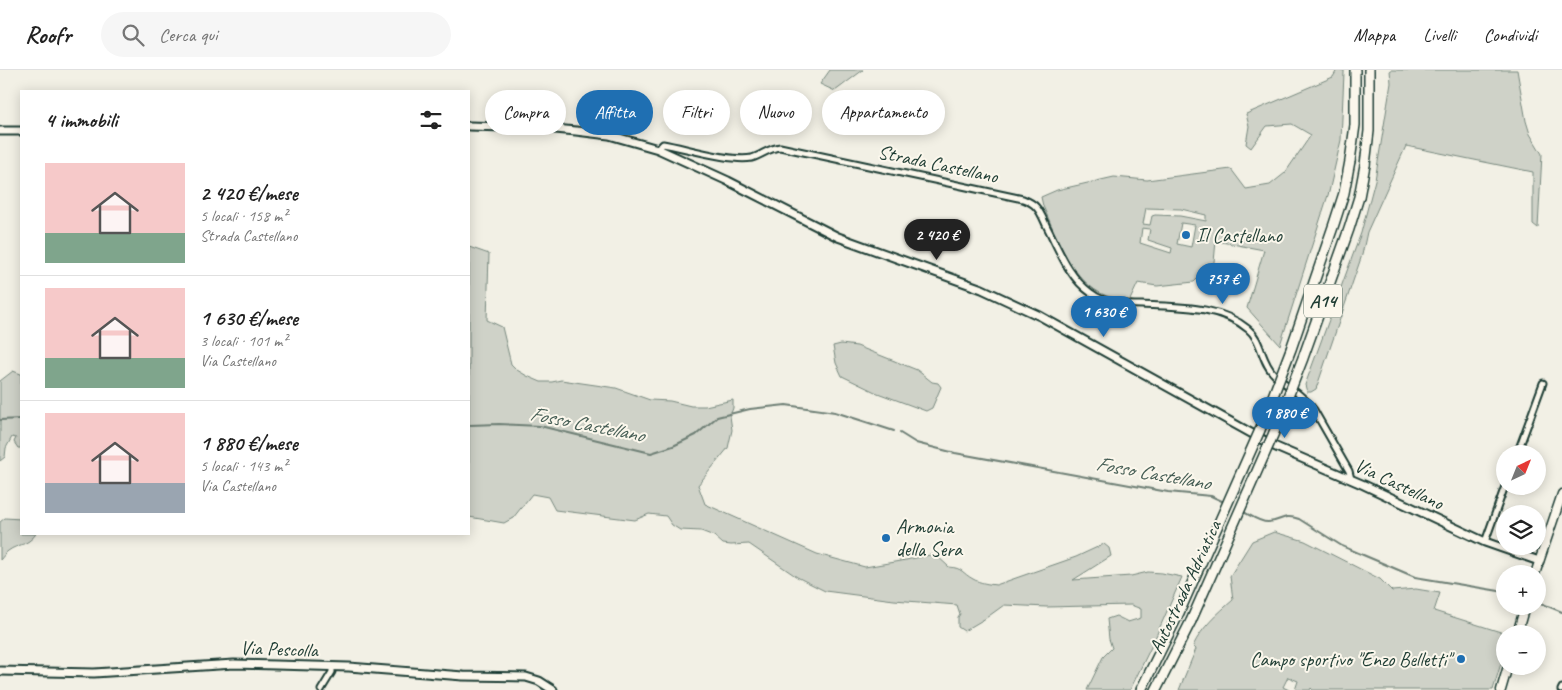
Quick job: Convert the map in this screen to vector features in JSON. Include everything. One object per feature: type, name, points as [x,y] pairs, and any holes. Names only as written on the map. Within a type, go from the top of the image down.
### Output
[{"type":"highway","name":"Autostrada Adriatica","points":[[1142,690],[1178,615],[1260,430],[1288,358],[1344,193],[1355,125],[1355,70]]},
{"type":"highway","name":"Autostrada Adriatica","points":[[1156,690],[1191,621],[1272,435],[1303,358],[1350,229],[1365,165],[1369,131],[1369,70]]},
{"type":"main road","points":[[1538,565],[1562,494]]},
{"type":"main road","points":[[1501,690],[1505,675]]},
{"type":"street","name":"Strada Castellano","points":[[470,126],[545,128],[576,131],[608,136],[658,149],[728,181],[838,237],[982,289]]},
{"type":"street","points":[[0,131],[20,131]]},
{"type":"street","name":"Strada Castellano","points":[[658,149],[663,144],[704,153],[751,158],[771,148],[780,147],[1023,199],[1037,207],[1075,279],[1091,294],[1120,304],[1186,307],[1211,312],[1238,322],[1249,329],[1258,340],[1264,358],[1274,374],[1308,401],[1349,471],[1350,479]]},
{"type":"street","name":"Via Castellano","points":[[982,289],[1040,316],[1276,447],[1485,542],[1539,561]]},
{"type":"street","points":[[1520,445],[1543,383]]},
{"type":"street","points":[[1485,542],[1502,495]]},
{"type":"street","name":"Via Pescolla","points":[[0,671],[94,673],[234,664],[332,667],[463,676],[526,678],[540,681],[553,690]]},
{"type":"street","points":[[321,690],[332,672],[332,667]]},
{"type":"shaded area","points":[[830,70],[863,70],[836,90],[820,84]]},
{"type":"shaded area","points":[[1337,70],[1344,70],[1341,140],[1329,192],[1280,345],[1247,308],[1264,250],[1216,241],[1214,262],[1194,282],[1157,286],[1138,283],[1130,300],[1107,296],[1095,290],[1075,270],[1060,245],[1041,197],[1057,190],[1114,177],[1147,180],[1231,169],[1246,189],[1270,185],[1285,173],[1311,135],[1292,124],[1267,126],[1251,148],[1246,144],[1249,126],[1246,114],[1333,77]],"holes":[[[1146,208],[1181,209],[1206,215],[1206,221],[1180,216],[1155,215],[1152,216],[1150,225],[1143,224]],[[1181,223],[1195,225],[1191,247],[1177,244]],[[1142,228],[1150,229],[1148,240],[1172,248],[1171,253],[1140,243]]]},
{"type":"shaded area","points":[[1390,70],[1517,70],[1526,121],[1530,134],[1542,154],[1538,228],[1533,224],[1533,172],[1406,146],[1367,232],[1362,255],[1316,389],[1307,392],[1305,385],[1361,233],[1375,180],[1391,83]]},
{"type":"shaded area","points":[[470,247],[489,254],[487,320],[502,327],[511,364],[527,376],[541,382],[561,380],[616,388],[650,400],[670,401],[691,406],[705,406],[733,400],[730,416],[732,430],[728,448],[698,485],[705,504],[817,554],[865,567],[935,554],[949,567],[960,570],[978,581],[996,585],[1076,557],[1104,544],[1109,548],[1111,556],[1073,580],[1131,576],[1148,572],[1182,577],[1130,690],[1087,690],[1103,657],[1112,648],[1107,619],[1116,616],[1128,622],[1141,618],[1141,609],[1131,605],[1047,607],[1004,605],[964,631],[958,627],[958,617],[960,614],[957,605],[894,600],[825,591],[797,577],[749,544],[723,544],[714,536],[701,531],[680,530],[672,525],[666,516],[649,514],[635,520],[555,510],[548,497],[532,494],[513,518],[504,523],[470,517]]},
{"type":"shaded area","points":[[841,344],[857,346],[917,370],[932,382],[938,383],[941,387],[932,408],[926,411],[875,392],[842,376],[836,363],[833,346]]},
{"type":"shaded area","points":[[13,371],[20,374],[20,448],[14,442],[16,438],[12,437],[6,448],[5,457],[0,461],[0,381]]},
{"type":"shaded area","points":[[5,518],[20,519],[20,535],[35,535],[26,543],[8,551],[0,560],[0,522]]},
{"type":"shaded area","points":[[1274,532],[1305,541],[1380,579],[1392,591],[1416,589],[1440,593],[1434,611],[1496,631],[1498,675],[1493,690],[1313,690],[1311,688],[1310,690],[1295,690],[1298,681],[1288,677],[1283,687],[1289,690],[1179,690],[1196,649],[1193,646],[1197,639],[1210,621],[1233,600],[1230,576],[1252,541]]},
{"type":"waterway","name":"Fosso Castellano","points":[[470,425],[540,426],[651,453],[673,446],[696,435],[717,417],[750,409],[786,405],[835,412],[894,431]]},
{"type":"waterway","name":"Fosso Castellano","points":[[0,420],[20,419]]},
{"type":"waterway","name":"Fosso Castellano","points":[[900,433],[916,443],[955,453],[1168,492],[1211,496],[1224,502]]},
{"type":"waterway","name":"Fosso Castellano","points":[[1242,511],[1265,522],[1294,517],[1342,546],[1415,577],[1496,590]]},
{"type":"waterway","name":"Fosso Castellano","points":[[1546,605],[1562,612]]},
{"type":"place","name":"Il Castellano","points":[[1186,235]]},
{"type":"place","name":"Armonia della Sera","points":[[886,538]]},
{"type":"place","name":"Campo sportivo \"Enzo Belletti\"","points":[[1461,659]]}]
